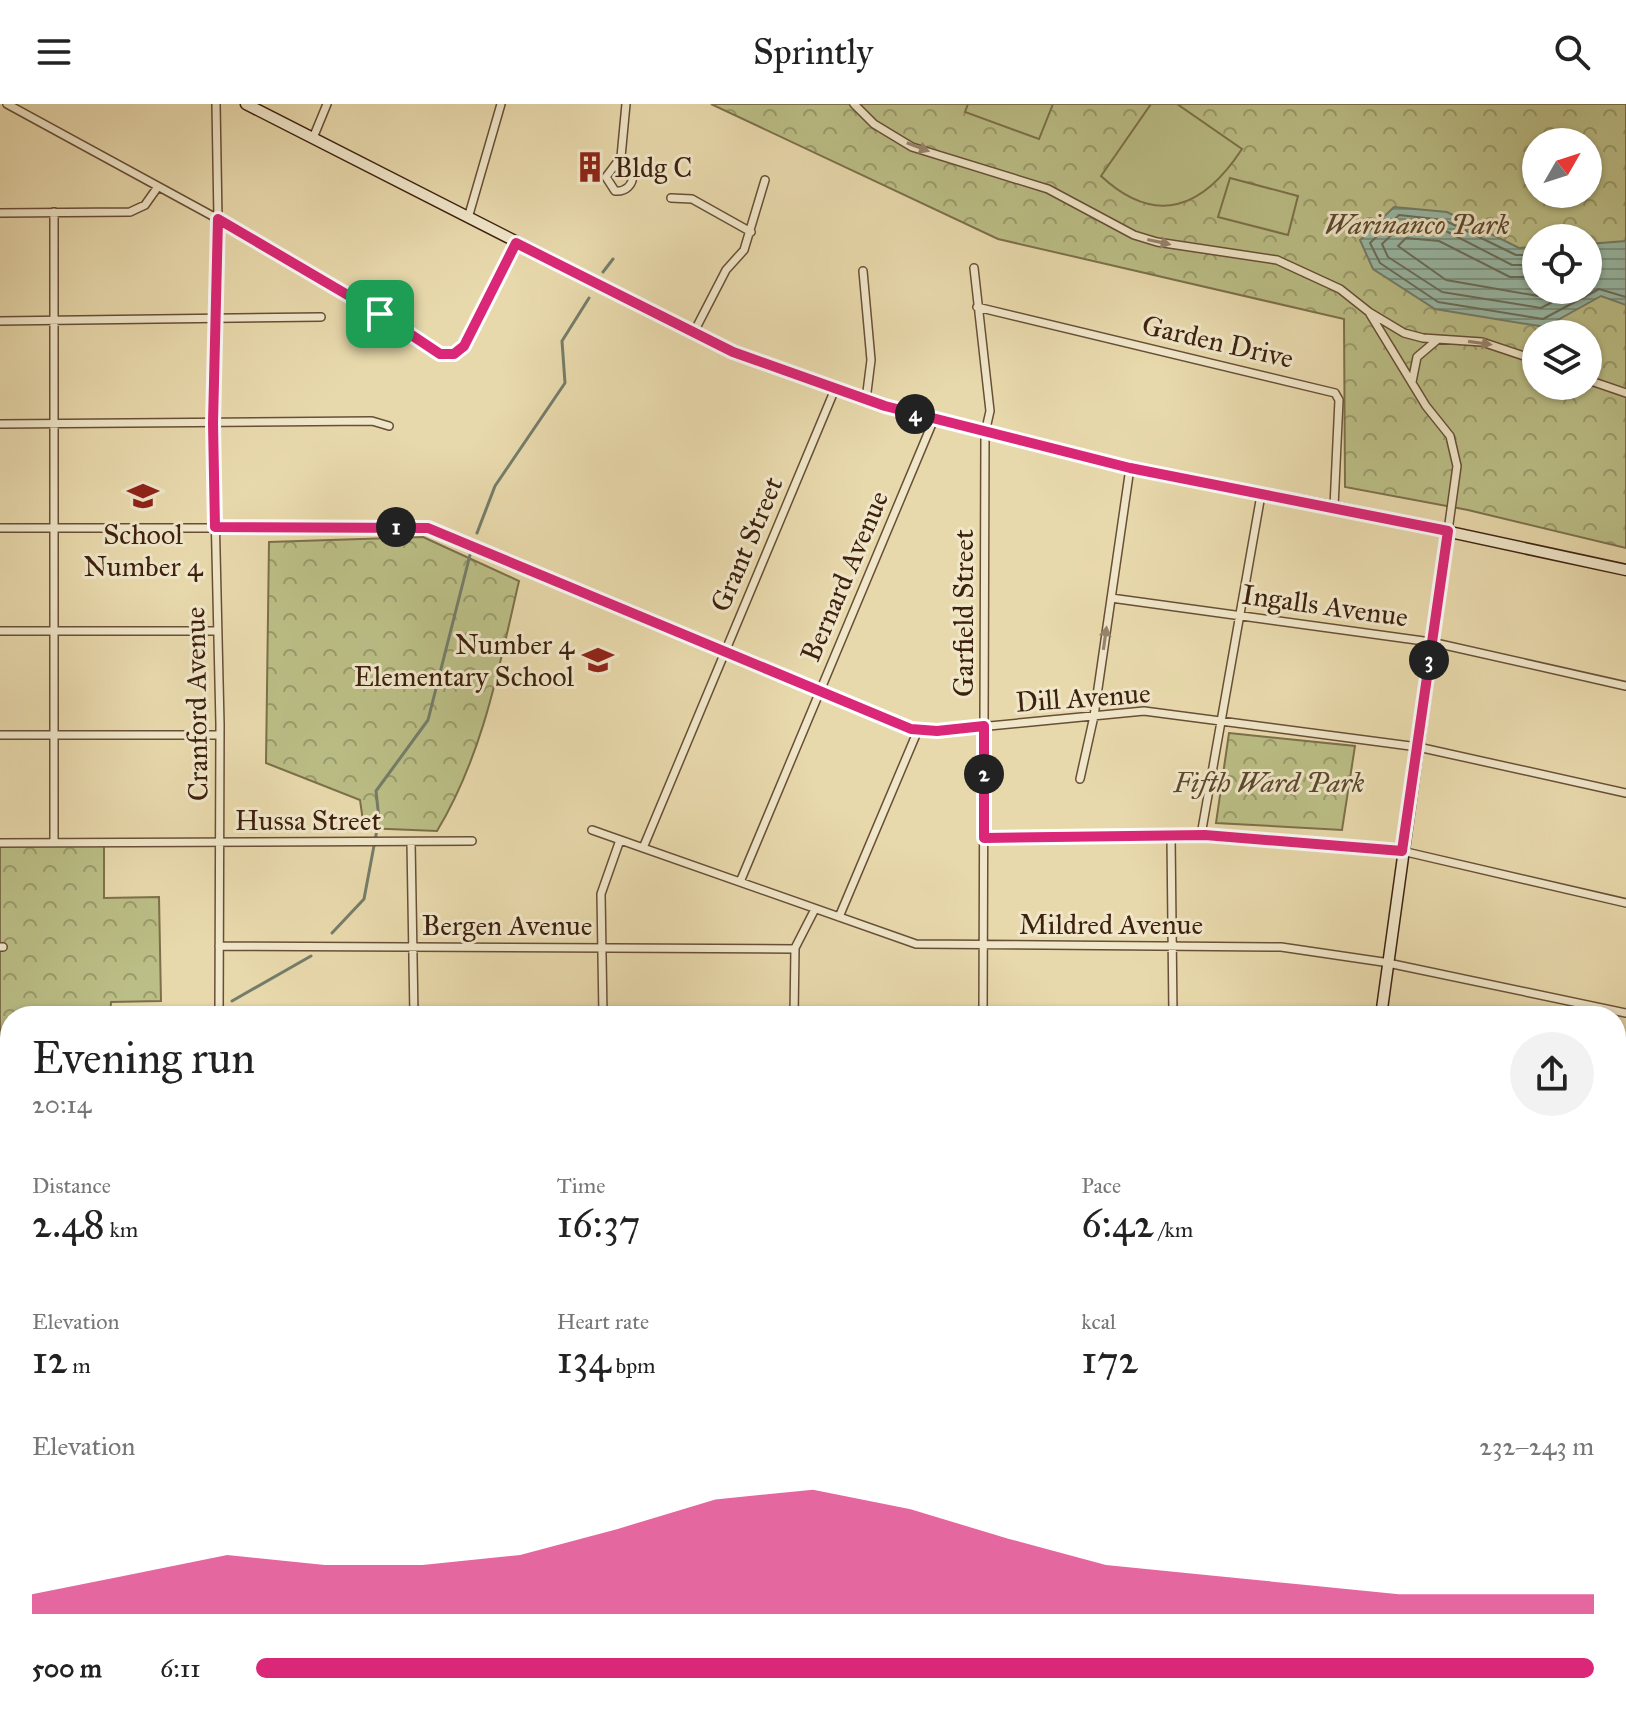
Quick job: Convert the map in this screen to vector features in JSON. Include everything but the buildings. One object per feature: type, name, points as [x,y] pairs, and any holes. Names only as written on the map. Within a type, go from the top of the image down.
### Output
[{"type":"main road","points":[[246,104],[733,352],[866,400],[1130,468],[1334,507],[1626,570]]},
{"type":"main road","points":[[1382,1006],[1448,531]]},
{"type":"street","points":[[7,104],[218,219],[380,314],[434,351],[454,354],[464,346],[516,243]]},
{"type":"street","name":"Cranford Avenue","points":[[216,104],[218,219],[213,423],[220,735],[219,1006]]},
{"type":"street","points":[[313,138],[327,104]]},
{"type":"street","points":[[468,218],[501,104]]},
{"type":"street","points":[[621,157],[633,179],[627,188],[617,192],[610,189],[606,177],[621,157],[626,104]]},
{"type":"street","points":[[854,104],[874,124],[912,147],[1048,189],[1145,239],[1277,260],[1340,289],[1369,312],[1404,333],[1482,342],[1522,355]]},
{"type":"street","points":[[694,332],[751,232],[765,180]]},
{"type":"street","points":[[0,213],[135,211],[145,205],[157,188]]},
{"type":"street","points":[[671,198],[692,199],[751,232]]},
{"type":"street","points":[[54,212],[54,843]]},
{"type":"street","name":"Garfield Street","points":[[974,268],[990,411],[985,433],[983,1006]]},
{"type":"street","points":[[863,271],[871,360],[866,400]]},
{"type":"street","name":"Garden Drive","points":[[977,307],[1335,393],[1339,400],[1334,507]]},
{"type":"street","points":[[1369,312],[1412,384],[1450,436],[1455,451],[1454,497],[1448,531]]},
{"type":"street","points":[[0,321],[321,317]]},
{"type":"street","points":[[1412,384],[1417,357],[1439,339]]},
{"type":"street","points":[[1602,385],[1626,393]]},
{"type":"street","name":"Grant Street","points":[[643,848],[835,389]]},
{"type":"street","name":"Bernard Avenue","points":[[740,882],[934,419]]},
{"type":"street","points":[[0,424],[372,421],[389,426]]},
{"type":"street","points":[[1080,779],[1094,716],[1130,468]]},
{"type":"street","points":[[1201,835],[1261,495]]},
{"type":"street","name":"Dill Avenue","points":[[0,528],[428,528],[918,730],[1144,711],[1416,747],[1626,793]]},
{"type":"street","name":"Ingalls Avenue","points":[[1111,598],[1431,642],[1626,686]]},
{"type":"street","points":[[0,631],[217,631]]},
{"type":"street","points":[[839,917],[918,730]]},
{"type":"street","points":[[0,735],[220,735]]},
{"type":"street","points":[[592,830],[815,909],[795,949],[794,1006]]},
{"type":"street","points":[[984,838],[1201,835],[1402,851],[1626,903]]},
{"type":"street","points":[[1171,836],[1173,1006]]},
{"type":"street","points":[[603,1006],[601,894],[620,840]]},
{"type":"street","name":"Hussa Street","points":[[0,843],[472,841]]},
{"type":"street","points":[[411,842],[414,1006]]},
{"type":"street","name":"Mildred Avenue","points":[[815,909],[916,944],[1281,947],[1386,963],[1592,1006]]},
{"type":"street","name":"Bergen Avenue","points":[[219,946],[795,949]]},
{"type":"green space","name":"Warinanco Park","points":[[711,104],[1626,104],[1626,548],[1468,510],[1345,487],[1344,319],[998,239]]},
{"type":"green space","points":[[968,104],[1053,104],[1039,139],[965,112]]},
{"type":"green space","points":[[1151,104],[1177,104],[1242,149],[1212,185],[1178,204],[1160,206],[1141,202],[1101,176]]},
{"type":"green space","points":[[1230,178],[1298,196],[1288,235],[1218,217]]},
{"type":"green space","points":[[423,537],[519,581],[478,741],[453,802],[437,831],[364,828],[360,800],[266,763],[269,542]]},
{"type":"green space","name":"Fifth Ward Park","points":[[1229,733],[1355,746],[1342,830],[1216,823]]},
{"type":"green space","points":[[0,843],[104,843],[104,898],[159,897],[161,1001],[111,1002],[111,1006],[0,1006]]},
{"type":"water","points":[[1394,207],[1447,212],[1522,248],[1522,304],[1587,304],[1558,320],[1522,320],[1522,323],[1435,309],[1373,269],[1360,240]]},
{"type":"water","points":[[1626,241],[1626,305],[1602,296],[1602,243]]},
{"type":"waterway","points":[[603,272],[613,259]]},
{"type":"waterway","points":[[477,533],[495,486],[565,383],[562,341],[589,298]]},
{"type":"waterway","points":[[332,933],[364,899],[379,819],[376,791],[428,720],[471,551]]},
{"type":"waterway","points":[[232,1001],[311,956]]},
{"type":"place","name":"Bldg C","points":[[590,167]]},
{"type":"place","name":"School Number 4","points":[[143,496]]},
{"type":"place","name":"Number 4 Elementary School","points":[[598,660]]},
{"type":"route","points":[[218,219],[380,314],[440,354],[460,351],[516,243],[733,352],[885,406],[1130,468],[1448,531],[1402,851],[1205,835],[984,838],[984,726],[937,731],[911,729],[428,528],[215,527],[213,423],[218,219]]}]
